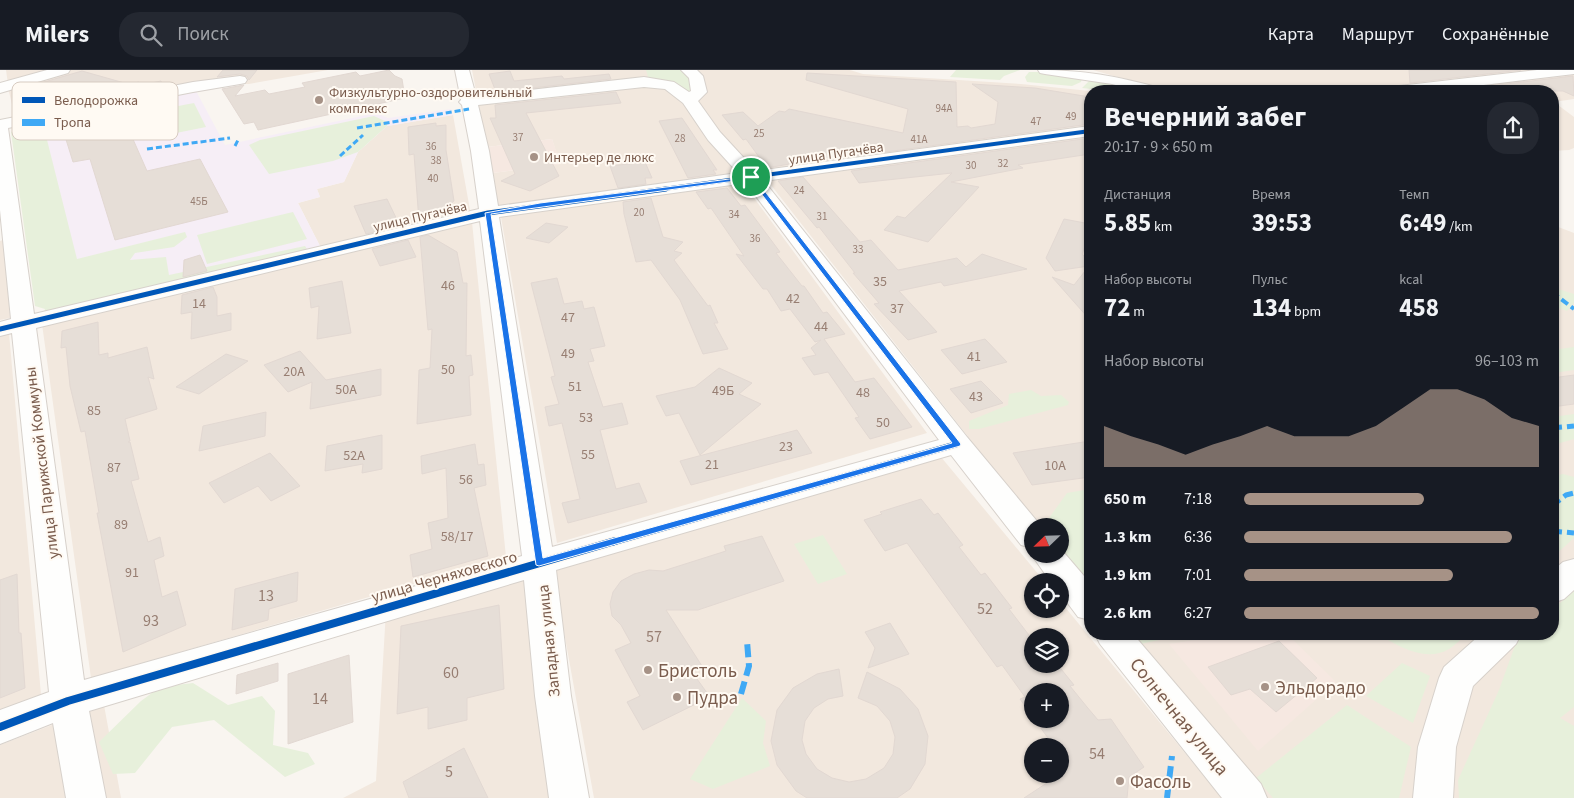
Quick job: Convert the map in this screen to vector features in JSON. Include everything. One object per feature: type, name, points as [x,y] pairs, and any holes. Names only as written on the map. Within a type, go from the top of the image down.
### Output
[{"type":"street","points":[[21,82],[63,70]]},
{"type":"street","name":"Западная улица","points":[[462,70],[467,102],[480,151],[539,563],[553,696],[569,798]]},
{"type":"street","points":[[688,70],[696,76],[700,92],[689,100]]},
{"type":"street","points":[[1045,70],[1113,80],[1132,85]]},
{"type":"street","points":[[1474,85],[1574,70]]},
{"type":"street","points":[[1411,73],[1438,85]]},
{"type":"street","points":[[467,102],[643,76],[669,85],[689,100],[714,136],[751,177],[957,444],[1024,526]]},
{"type":"street","points":[[178,90],[240,80]]},
{"type":"street","name":"улица Парижской Коммуны","points":[[0,126],[12,326],[68,701],[86,798]]},
{"type":"street","name":"улица Пугачёва","points":[[12,326],[488,213],[540,204],[1084,132]]},
{"type":"street","name":"улица Черняховского","points":[[0,727],[68,701],[539,563],[957,444]]},
{"type":"street","points":[[1054,563],[1084,599]]},
{"type":"street","points":[[1559,584],[1574,571]]},
{"type":"street","name":"Солнечная улица","points":[[1117,640],[1247,798]]},
{"type":"street","points":[[1433,798],[1437,747],[1457,678],[1498,640]]},
{"type":"shaded area","points":[[6,70],[56,70],[12,82],[8,84]]},
{"type":"shaded area","points":[[70,70],[328,70],[249,84],[229,84],[178,94],[178,82],[29,82]]},
{"type":"shaded area","points":[[472,70],[850,70],[863,74],[1021,84],[1084,90],[1084,127],[497,206],[493,173],[560,164],[552,139],[487,147]]},
{"type":"shaded area","points":[[1093,70],[1558,70],[1427,85],[1145,85]]},
{"type":"shaded area","points":[[1574,74],[1574,99],[1559,101],[1559,85],[1485,85]]},
{"type":"shaded area","points":[[12,87],[12,104],[8,88]]},
{"type":"shaded area","points":[[195,89],[225,145],[376,113],[388,118],[451,109],[453,115],[387,126],[358,152],[344,182],[317,189],[320,197],[298,203],[320,246],[45,309],[20,140],[178,140],[178,92]]},
{"type":"shaded area","points":[[1559,106],[1574,117],[1574,148],[1559,151]]},
{"type":"shaded area","points":[[453,115],[470,210],[320,246],[298,203],[320,197],[317,189],[344,182],[358,152],[387,126]]},
{"type":"shaded area","points":[[1084,136],[1084,577],[1069,545],[1069,518],[1032,518],[767,180]]},
{"type":"shaded area","points":[[552,139],[561,164],[493,173],[487,147]]},
{"type":"shaded area","points":[[743,183],[927,433],[557,543],[501,217],[540,209]]},
{"type":"shaded area","points":[[472,222],[506,557],[91,678],[42,324]]},
{"type":"shaded area","points":[[1559,227],[1574,233],[1574,798],[1257,798],[1130,640],[1559,640]]},
{"type":"shaded area","points":[[6,239],[10,318],[0,320],[0,241]]},
{"type":"shaded area","points":[[9,333],[41,695],[0,711],[0,335]]},
{"type":"shaded area","points":[[941,457],[1024,557],[1024,563],[1029,563],[1037,573],[1024,573],[1024,618],[1069,618],[1069,612],[1084,630],[1084,640],[1092,640],[1222,798],[594,798],[553,571]]},
{"type":"shaded area","points":[[530,573],[559,798],[343,798],[376,781],[386,610]]},
{"type":"shaded area","points":[[1195,640],[1293,640],[1336,682],[1258,751],[1169,644]]},
{"type":"shaded area","points":[[104,705],[121,798],[0,798],[0,745]]},
{"type":"green space","points":[[646,70],[683,70],[692,76],[696,91],[689,94],[649,80]]},
{"type":"green space","points":[[956,70],[1020,70],[1004,76],[1000,80],[950,77]]},
{"type":"green space","points":[[1029,72],[1082,78],[1081,82],[1072,86],[1027,82],[1025,77]]},
{"type":"green space","points":[[1096,80],[1115,85],[1085,85],[1089,81]]},
{"type":"green space","points":[[194,103],[206,127],[178,133],[178,106]]},
{"type":"green space","points":[[374,116],[387,122],[387,126],[358,152],[333,161],[269,174],[249,145],[260,140]]},
{"type":"green space","points":[[12,140],[47,140],[77,259],[185,232],[187,237],[174,247],[135,253],[130,260],[166,257],[169,275],[305,246],[307,249],[295,255],[44,313],[45,309],[35,306]]},
{"type":"green space","points":[[293,212],[307,239],[207,264],[197,235]]},
{"type":"green space","points":[[1559,289],[1574,294],[1574,303],[1567,311],[1559,308]]},
{"type":"green space","points":[[1574,347],[1574,370],[1559,372],[1559,349]]},
{"type":"green space","points":[[1031,390],[1041,396],[1061,395],[1069,402],[1068,405],[979,429],[969,429],[969,421],[1008,405],[1009,394]]},
{"type":"green space","points":[[1574,414],[1574,439],[1559,443],[1559,416]]},
{"type":"green space","points":[[1559,475],[1574,477],[1574,538],[1559,552]]},
{"type":"green space","points":[[1084,490],[1084,591],[1061,563],[1069,563],[1069,518],[1049,518],[1067,493]]},
{"type":"green space","points":[[823,535],[847,574],[818,584],[794,544]]},
{"type":"green space","points":[[1574,591],[1574,707],[1560,718],[1574,726],[1574,798],[1459,798],[1458,780],[1499,690],[1517,640],[1559,640],[1559,604]]},
{"type":"green space","points":[[1129,640],[1159,640],[1136,645]]},
{"type":"green space","points":[[1388,640],[1460,640],[1449,649],[1431,654],[1421,654]]},
{"type":"green space","points":[[1402,663],[1430,676],[1413,723],[1366,696]]},
{"type":"green space","points":[[193,683],[228,705],[262,696],[275,711],[273,745],[308,753],[315,764],[285,777],[214,720],[172,727],[135,773],[113,774],[99,742],[141,701],[160,687]]},
{"type":"green space","points":[[742,698],[766,721],[763,743],[770,766],[713,789],[690,779]]},
{"type":"green space","points":[[1347,705],[1411,747],[1399,798],[1273,798],[1256,778]]},
{"type":"building","points":[[223,70],[257,70],[249,80],[247,76],[240,74],[217,77]]},
{"type":"building","name":"Физкультурно-оздоровительный комплекс","points":[[389,70],[395,76],[402,79],[405,98],[258,130],[254,122],[244,124],[222,89],[244,85],[235,96],[265,90],[269,94],[305,87],[302,83],[356,72],[360,76]]},
{"type":"building","points":[[1409,70],[1521,70],[1410,83]]},
{"type":"building","points":[[82,71],[121,82],[44,82]]},
{"type":"building","points":[[510,71],[514,81],[562,76],[564,79],[609,74],[611,79],[496,92],[489,74]]},
{"type":"building","points":[[807,73],[956,82],[957,127],[968,126],[971,128],[995,124],[998,102],[972,84],[1035,88],[1084,96],[1084,125],[842,158],[840,155],[767,168],[746,139],[743,140],[722,115],[743,112],[758,126],[779,111],[785,112],[789,109],[903,133],[908,109],[806,80]]},
{"type":"building","points":[[1573,76],[1574,96],[1559,91],[1559,85],[1498,85]]},
{"type":"building","points":[[616,92],[621,103],[526,113],[559,176],[530,191],[501,181],[515,174],[490,118],[496,118],[495,105]]},
{"type":"building","points":[[682,118],[717,170],[713,170],[716,174],[688,178],[659,121]]},
{"type":"building","points":[[436,123],[436,126],[446,125],[446,150],[454,201],[430,219],[419,221],[414,154],[409,155],[408,127]]},
{"type":"building","points":[[1084,139],[1084,155],[1018,165],[1023,168],[951,182],[979,187],[928,242],[884,230],[897,216],[905,218],[952,173],[859,183],[851,171]]},
{"type":"building","points":[[66,140],[133,140],[147,171],[200,159],[228,212],[115,240],[90,159],[73,162]]},
{"type":"building","points":[[645,162],[652,178],[645,178],[646,184],[618,188],[610,166]]},
{"type":"building","points":[[803,177],[860,242],[871,240],[898,270],[957,258],[966,267],[982,254],[1027,269],[944,286],[941,282],[899,291],[937,332],[908,340],[874,304],[879,303],[853,273],[855,273],[819,227],[817,228],[778,181]]},
{"type":"building","points":[[727,188],[741,206],[745,205],[780,252],[776,253],[802,286],[804,286],[823,313],[827,312],[845,334],[824,339],[855,382],[874,378],[912,427],[870,439],[855,418],[859,417],[828,372],[814,375],[802,358],[816,355],[811,348],[821,340],[815,342],[790,309],[781,311],[767,289],[763,289],[736,254],[744,256],[711,208],[708,209],[696,192]]},
{"type":"building","points":[[651,198],[663,237],[683,242],[674,251],[682,253],[674,260],[708,306],[710,305],[718,323],[714,323],[728,349],[703,354],[680,300],[651,260],[636,262],[624,214],[623,202]]},
{"type":"building","points":[[387,199],[400,226],[366,234],[354,206]]},
{"type":"building","points":[[1064,219],[1084,223],[1084,249],[1082,254],[1084,256],[1084,267],[1055,271],[1046,258]]},
{"type":"building","points":[[546,223],[568,227],[549,243],[526,238]]},
{"type":"building","points":[[428,235],[457,252],[463,283],[467,283],[466,356],[471,355],[473,375],[469,376],[471,415],[417,424],[419,370],[430,368],[432,329],[428,330],[420,237]]},
{"type":"building","points":[[408,240],[416,257],[380,266],[372,249]]},
{"type":"building","points":[[200,255],[207,271],[183,277],[184,260]]},
{"type":"building","points":[[1084,272],[1084,313],[1052,277],[1074,285]]},
{"type":"building","points":[[557,278],[564,304],[582,301],[584,309],[594,307],[605,346],[590,349],[594,361],[588,362],[603,407],[622,403],[628,424],[600,430],[616,489],[639,483],[647,502],[568,523],[562,503],[580,499],[562,423],[549,426],[545,407],[559,404],[551,377],[555,376],[531,283]]},
{"type":"building","points":[[342,281],[351,333],[317,339],[319,306],[311,308],[309,288]]},
{"type":"building","points":[[213,287],[217,297],[217,316],[231,313],[231,330],[191,339],[192,312],[181,314],[182,295]]},
{"type":"building","points":[[98,322],[99,355],[108,353],[108,358],[147,347],[154,379],[148,377],[157,409],[125,419],[130,441],[128,442],[130,442],[139,479],[131,481],[148,542],[160,537],[164,556],[154,560],[162,597],[177,591],[186,625],[123,652],[97,513],[99,513],[85,431],[81,432],[70,386],[66,347],[61,348],[62,331]]},
{"type":"building","points":[[985,339],[1007,362],[962,374],[941,350]]},
{"type":"building","points":[[300,351],[326,380],[381,369],[381,395],[310,409],[312,382],[288,392],[264,365]]},
{"type":"building","points":[[226,354],[248,361],[199,394],[176,387]]},
{"type":"building","points":[[719,368],[752,383],[739,394],[761,404],[700,455],[679,413],[666,416],[656,396],[695,387]]},
{"type":"building","points":[[1574,375],[1574,404],[1559,406],[1559,377]]},
{"type":"building","points":[[981,381],[1003,403],[971,413],[950,389]]},
{"type":"building","points":[[266,412],[265,436],[199,451],[203,426]]},
{"type":"building","points":[[797,430],[812,453],[691,485],[680,461]]},
{"type":"building","points":[[382,435],[382,469],[362,473],[363,464],[325,471],[327,446]]},
{"type":"building","points":[[1084,442],[1084,478],[1032,485],[1013,453]]},
{"type":"building","points":[[475,444],[478,465],[484,464],[486,485],[474,488],[488,556],[413,577],[410,555],[432,549],[428,523],[448,518],[446,468],[422,474],[421,456]]},
{"type":"building","points":[[270,453],[300,486],[271,501],[258,486],[224,503],[209,483]]},
{"type":"building","points":[[921,499],[934,515],[938,513],[963,545],[959,547],[981,575],[985,573],[1012,608],[1009,609],[1024,629],[1024,673],[1064,673],[1074,685],[1070,686],[1098,720],[1111,719],[1144,767],[1129,777],[1127,798],[1024,798],[1047,783],[1069,783],[1069,738],[1048,738],[1041,728],[1069,728],[1069,683],[1024,683],[1024,696],[1002,665],[997,667],[907,543],[885,551],[864,520],[882,514],[880,512]]},
{"type":"building","points":[[762,536],[784,581],[698,610],[666,610],[702,666],[692,672],[710,697],[643,730],[627,702],[640,696],[615,650],[631,643],[621,625],[612,616],[610,604],[613,592],[621,581],[634,574],[649,570],[663,571],[726,551],[724,546]]},
{"type":"building","points":[[298,572],[297,601],[269,609],[268,620],[232,630],[235,589]]},
{"type":"building","points":[[17,574],[19,633],[21,633],[25,688],[0,698],[0,580]]},
{"type":"building","points":[[499,605],[504,689],[467,698],[467,720],[428,729],[428,707],[397,714],[401,626]]},
{"type":"building","points":[[890,623],[909,654],[868,668],[875,648],[865,632]]},
{"type":"building","points":[[1279,641],[1317,678],[1276,712],[1250,689],[1231,695],[1208,667]]},
{"type":"building","points":[[349,655],[353,722],[288,744],[288,674]]},
{"type":"building","points":[[278,663],[278,681],[236,694],[237,675]]},
{"type":"building","points":[[839,669],[843,696],[828,699],[814,708],[805,721],[802,740],[806,754],[817,769],[832,778],[849,782],[866,779],[884,768],[893,754],[895,737],[890,721],[877,706],[858,698],[867,672],[900,689],[918,709],[928,736],[925,764],[910,789],[897,798],[807,798],[796,791],[777,765],[771,741],[777,710],[793,688],[817,674]]},
{"type":"building","points":[[464,748],[488,798],[409,798],[403,782]]},
{"type":"marked path","points":[[357,128],[469,109]]},
{"type":"marked path","points":[[340,156],[363,135]]},
{"type":"marked path","points":[[147,149],[230,138]]},
{"type":"marked path","points":[[235,146],[238,140]]},
{"type":"marked path","points":[[1559,297],[1574,309]]},
{"type":"marked path","points":[[1559,427],[1574,426]]},
{"type":"marked path","points":[[1559,500],[1566,495],[1574,493]]},
{"type":"marked path","points":[[1559,532],[1574,533]]},
{"type":"marked path","points":[[741,694],[749,666],[747,641]]},
{"type":"marked path","points":[[1167,798],[1172,756]]},
{"type":"cycle path","points":[[0,329],[488,213],[1084,132]]},
{"type":"cycle path","points":[[0,727],[68,701],[539,563],[957,444]]},
{"type":"place","name":"Физкультурно-оздоровительный комплекс","points":[[319,100]]},
{"type":"place","name":"Интерьер де люкс","points":[[534,157]]},
{"type":"place","name":"Бристоль","points":[[648,670]]},
{"type":"place","name":"Эльдорадо","points":[[1265,687]]},
{"type":"place","name":"Пудра","points":[[677,697]]},
{"type":"place","name":"Фасоль","points":[[1120,781]]},
{"type":"route","points":[[751,177],[957,444],[539,563],[514,380],[488,213],[540,204],[751,177]]}]
